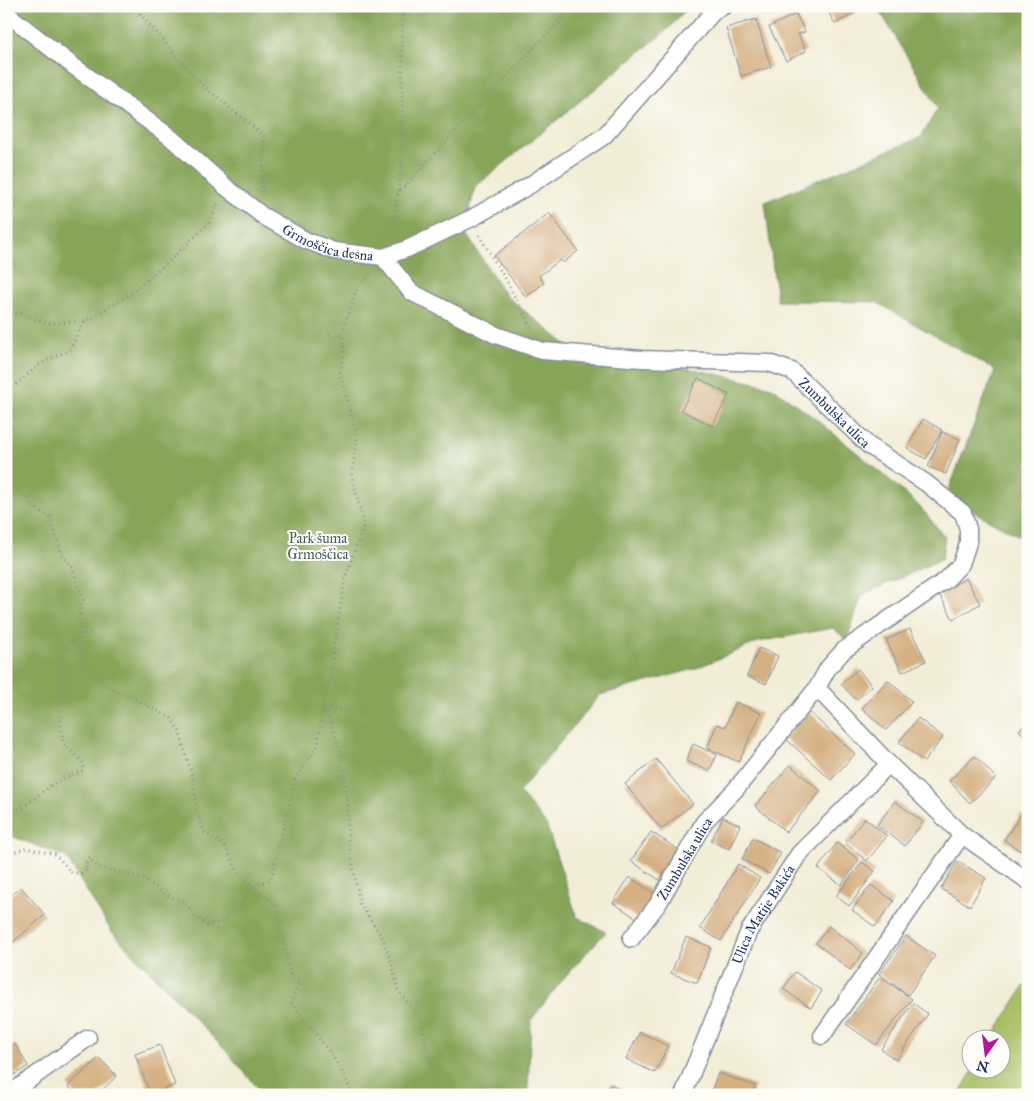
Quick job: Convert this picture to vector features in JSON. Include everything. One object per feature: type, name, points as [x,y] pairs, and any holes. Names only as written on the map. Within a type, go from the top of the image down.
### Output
[{"type":"street","name":"Grmoščica desna","points":[[6,14],[65,61],[170,137],[227,188],[263,216],[305,240],[334,251],[384,257],[407,249],[472,218],[530,185],[604,136],[715,10],[724,6]]},
{"type":"street","name":"Zumbulska ulica","points":[[384,257],[411,292],[496,335],[542,351],[642,359],[769,363],[792,371],[868,445],[926,483],[963,513],[968,529],[968,543],[961,564],[946,580],[844,650],[828,668],[817,688],[736,789],[704,822],[658,904],[631,939]]},
{"type":"street","points":[[817,688],[889,764],[962,835],[1028,881]]},
{"type":"street","name":"Ulica Matije Bakića","points":[[682,1095],[749,931],[800,854],[889,764]]},
{"type":"street","points":[[822,1036],[962,835]]},
{"type":"street","points":[[8,1095],[88,1038]]},
{"type":"path","points":[[133,6],[202,84],[264,136],[263,216]]},
{"type":"path","points":[[6,853],[26,848],[55,854],[72,873],[81,873],[87,870],[85,864],[89,858],[98,867],[142,878],[166,894],[184,900],[196,916],[207,926],[223,920],[239,908],[252,886],[271,879],[296,778],[318,745],[323,704],[330,680],[346,578],[364,525],[352,476],[357,436],[340,373],[344,351],[342,334],[356,292],[384,257],[380,245],[394,222],[402,165],[402,15],[396,6]]},
{"type":"path","points":[[397,194],[573,6]]},
{"type":"path","points":[[6,36],[13,64],[6,70]]},
{"type":"path","points":[[6,313],[20,313],[46,323],[84,322],[129,295],[170,260],[209,223],[227,188]]},
{"type":"path","points":[[472,218],[475,229],[506,280],[542,351]]},
{"type":"path","points":[[6,386],[17,384],[41,363],[70,350],[84,322]]},
{"type":"path","points":[[329,334],[342,334]]},
{"type":"path","points":[[6,488],[28,497],[30,505],[50,517],[62,555],[72,567],[83,600],[80,606],[80,658],[90,672],[110,688],[171,718],[180,731],[193,779],[197,811],[204,832],[224,845],[241,877],[276,905],[290,974],[299,980],[291,1003],[336,1063],[350,1089],[351,1095]]},
{"type":"path","points":[[6,817],[8,813],[23,807],[54,782],[84,770],[82,761],[63,744],[58,705],[63,682],[64,648],[80,635],[92,632]]},
{"type":"path","points":[[324,708],[360,713]]},
{"type":"path","points":[[324,708],[340,749],[348,806],[348,839],[360,904],[382,937],[392,964],[398,990],[421,1020],[436,1095]]},
{"type":"green space","name":"Park šuma Grmoščica","points":[[6,6],[689,6],[667,30],[475,187],[465,232],[506,296],[572,349],[703,371],[772,387],[816,419],[884,475],[921,508],[945,537],[942,559],[862,595],[847,640],[833,628],[758,642],[694,669],[600,695],[519,792],[546,824],[577,917],[606,932],[568,973],[531,1020],[528,1088],[525,1095],[264,1095],[227,1052],[112,932],[66,857],[6,834]]},
{"type":"green space","points":[[877,6],[1028,6],[1028,541],[946,497],[995,370],[876,302],[777,301],[765,202],[921,137],[938,108]]},
{"type":"green space","points":[[1025,985],[1028,987],[1028,1095],[958,1095],[968,1078],[1012,1078],[1012,1028],[998,1028]]},
{"type":"building","points":[[841,6],[852,6],[856,12],[835,24],[829,13]]},
{"type":"building","points":[[796,14],[805,32],[798,34],[806,51],[786,61],[769,27]]},
{"type":"building","points":[[756,19],[771,67],[741,76],[726,28]]},
{"type":"building","points":[[549,213],[578,251],[563,263],[560,260],[539,276],[544,283],[526,297],[494,256]]},
{"type":"building","points":[[698,378],[729,395],[712,426],[681,410]]},
{"type":"building","points":[[923,419],[942,430],[926,459],[907,448]]},
{"type":"building","points":[[942,432],[960,439],[946,474],[928,467]]},
{"type":"building","points":[[966,578],[980,604],[953,619],[939,594]]},
{"type":"building","points":[[910,629],[926,661],[902,672],[886,640]]},
{"type":"building","points":[[759,648],[778,656],[766,684],[747,676]]},
{"type":"building","points":[[858,669],[872,686],[856,700],[841,684]]},
{"type":"building","points":[[888,680],[912,702],[886,730],[862,708]]},
{"type":"building","points":[[736,702],[761,713],[739,762],[707,748],[717,724],[725,727]]},
{"type":"building","points":[[809,712],[855,754],[831,780],[785,738]]},
{"type":"building","points":[[918,718],[943,737],[924,762],[899,742]]},
{"type":"building","points":[[1028,722],[1028,740],[1019,730]]},
{"type":"building","points":[[693,744],[717,755],[709,771],[686,761]]},
{"type":"building","points":[[975,756],[996,778],[970,803],[949,781]]},
{"type":"building","points":[[656,759],[693,804],[661,829],[625,784]]},
{"type":"building","points":[[790,765],[821,791],[786,832],[755,806]]},
{"type":"building","points":[[895,801],[923,822],[905,846],[877,825]]},
{"type":"building","points":[[1021,814],[1028,819],[1028,856],[1004,840]]},
{"type":"building","points":[[723,817],[740,825],[729,849],[711,841]]},
{"type":"building","points":[[865,818],[887,836],[867,861],[845,843]]},
{"type":"building","points":[[651,832],[679,850],[659,880],[631,861]]},
{"type":"building","points":[[753,838],[781,853],[769,874],[742,859]]},
{"type":"building","points":[[837,843],[859,860],[841,885],[818,868]]},
{"type":"building","points":[[957,861],[986,878],[970,906],[941,889]]},
{"type":"building","points":[[862,862],[875,871],[849,906],[836,896]]},
{"type":"building","points":[[738,864],[760,878],[721,941],[700,928]]},
{"type":"building","points":[[629,877],[654,893],[638,919],[613,903]]},
{"type":"building","points":[[871,885],[894,901],[875,927],[852,910]]},
{"type":"building","points":[[21,887],[45,915],[6,948],[6,899]]},
{"type":"building","points":[[829,926],[863,953],[850,970],[816,943]]},
{"type":"building","points":[[906,936],[935,956],[908,995],[879,974]]},
{"type":"building","points":[[686,937],[711,947],[697,983],[671,973]]},
{"type":"building","points":[[795,972],[822,991],[811,1008],[783,989]]},
{"type":"building","points":[[880,977],[912,999],[876,1045],[846,1024]]},
{"type":"building","points":[[913,1003],[928,1014],[896,1060],[881,1049]]},
{"type":"building","points":[[640,1032],[668,1046],[655,1073],[626,1059]]},
{"type":"building","points":[[15,1044],[28,1066],[6,1080],[6,1050]]},
{"type":"building","points":[[160,1045],[175,1085],[150,1094],[135,1054]]},
{"type":"building","points":[[99,1058],[117,1076],[97,1095],[76,1095],[68,1086]]},
{"type":"building","points":[[718,1073],[755,1086],[752,1095],[710,1095]]},
{"type":"building","points":[[611,1084],[630,1095],[605,1095]]}]
